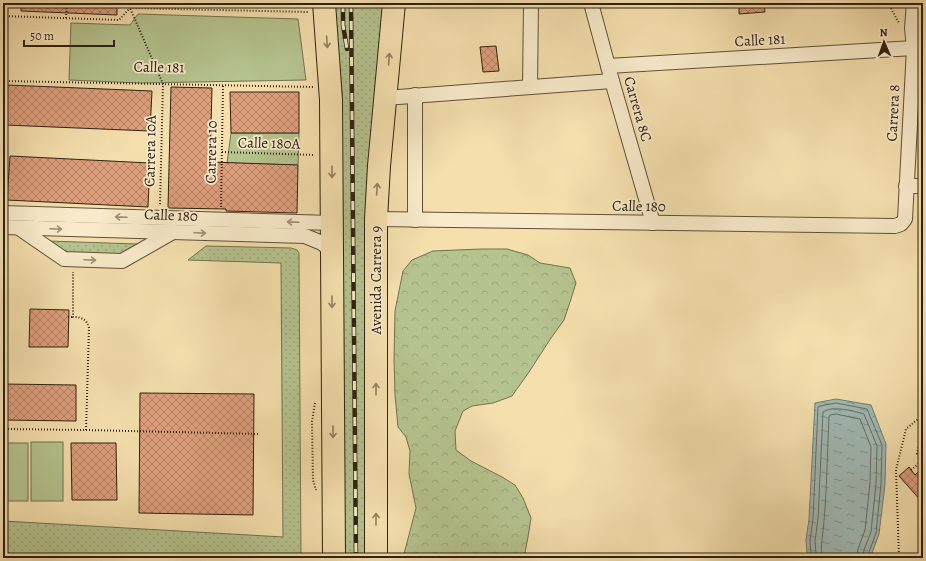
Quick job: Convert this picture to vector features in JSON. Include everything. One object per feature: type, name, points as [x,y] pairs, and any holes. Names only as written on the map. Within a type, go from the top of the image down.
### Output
[{"type":"main road","name":"Avenida Carrera 9","points":[[376,558],[376,219],[379,166],[394,3]]},
{"type":"main road","points":[[316,7],[331,100],[334,558]]},
{"type":"street","points":[[530,87],[531,3]]},
{"type":"street","name":"Carrera 8C","points":[[591,3],[653,223]]},
{"type":"street","name":"Carrera 8","points":[[901,224],[905,220],[906,186],[919,52],[912,28],[914,3]]},
{"type":"street","name":"Calle 181","points":[[608,66],[919,52]]},
{"type":"street","points":[[385,98],[612,81]]},
{"type":"street","points":[[415,95],[415,220]]},
{"type":"street","points":[[906,186],[923,186]]},
{"type":"street","name":"Calle 180","points":[[3,214],[332,223]]},
{"type":"street","name":"Calle 180","points":[[376,219],[895,226],[901,224]]},
{"type":"street","name":"Calle 180","points":[[3,227],[305,236],[322,243],[332,252]]},
{"type":"street","points":[[18,228],[64,259],[122,261],[173,232]]},
{"type":"path","points":[[66,18],[67,3]]},
{"type":"path","points":[[130,3],[130,8],[163,84]]},
{"type":"path","points":[[3,16],[119,20],[130,8],[316,7]]},
{"type":"path","name":"Calle 181","points":[[3,81],[315,87]]},
{"type":"path","name":"Carrera 10A","points":[[160,218],[163,84]]},
{"type":"path","name":"Carrera 10","points":[[221,220],[223,85]]},
{"type":"path","name":"Calle 180A","points":[[222,152],[316,155]]},
{"type":"path","points":[[73,270],[73,317]]},
{"type":"path","points":[[68,317],[81,317],[87,322],[89,328],[86,430]]},
{"type":"path","points":[[899,558],[896,470],[906,429],[923,415]]},
{"type":"path","points":[[4,420],[5,429],[259,434]]},
{"type":"path","points":[[911,470],[923,460],[917,454],[923,428]]},
{"type":"green space","points":[[334,3],[383,3],[367,558],[344,558],[342,92]]},
{"type":"green space","points":[[138,14],[298,19],[306,80],[140,83],[69,80],[71,23],[130,25]]},
{"type":"green space","points":[[231,133],[299,133],[298,165],[227,163]]},
{"type":"green space","points":[[48,241],[138,244],[120,255],[64,253]]},
{"type":"green space","points":[[206,246],[291,248],[297,250],[299,253],[301,558],[3,558],[3,521],[283,537],[281,263],[188,260]]},
{"type":"green space","points":[[507,249],[528,255],[540,263],[570,268],[576,283],[564,320],[512,396],[493,403],[472,406],[463,411],[455,431],[456,450],[471,461],[515,485],[523,498],[531,518],[525,553],[515,558],[403,558],[416,508],[409,474],[410,451],[406,437],[398,427],[395,395],[395,311],[403,271],[412,260],[433,251]]},
{"type":"green space","points":[[31,442],[63,442],[63,501],[31,501]]},
{"type":"green space","points":[[3,443],[28,443],[28,501],[3,501]]},
{"type":"water","points":[[836,399],[871,405],[886,444],[885,484],[879,534],[872,553],[872,558],[803,558],[807,553],[806,540],[809,519],[815,403]]},
{"type":"building","points":[[21,3],[117,3],[117,15],[21,11]]},
{"type":"building","points":[[739,3],[764,3],[765,12],[739,14]]},
{"type":"building","points":[[496,46],[499,71],[483,72],[480,47]]},
{"type":"building","points":[[7,85],[152,91],[150,131],[5,125]]},
{"type":"building","points":[[171,87],[212,88],[210,162],[298,165],[297,213],[226,211],[226,209],[168,208]]},
{"type":"building","points":[[230,92],[299,92],[299,133],[231,133]]},
{"type":"building","points":[[10,156],[150,163],[148,207],[7,200]]},
{"type":"building","points":[[30,309],[69,310],[68,347],[29,347]]},
{"type":"building","points":[[3,384],[76,385],[76,421],[3,420]]},
{"type":"building","points":[[140,393],[254,394],[253,515],[139,513]]},
{"type":"building","points":[[71,443],[116,443],[117,500],[72,500]]},
{"type":"building","points":[[909,467],[915,475],[923,468],[923,503],[899,476]]},
{"type":"railway","points":[[343,3],[343,25],[347,49]]},
{"type":"railway","points":[[351,3],[356,558]]}]
